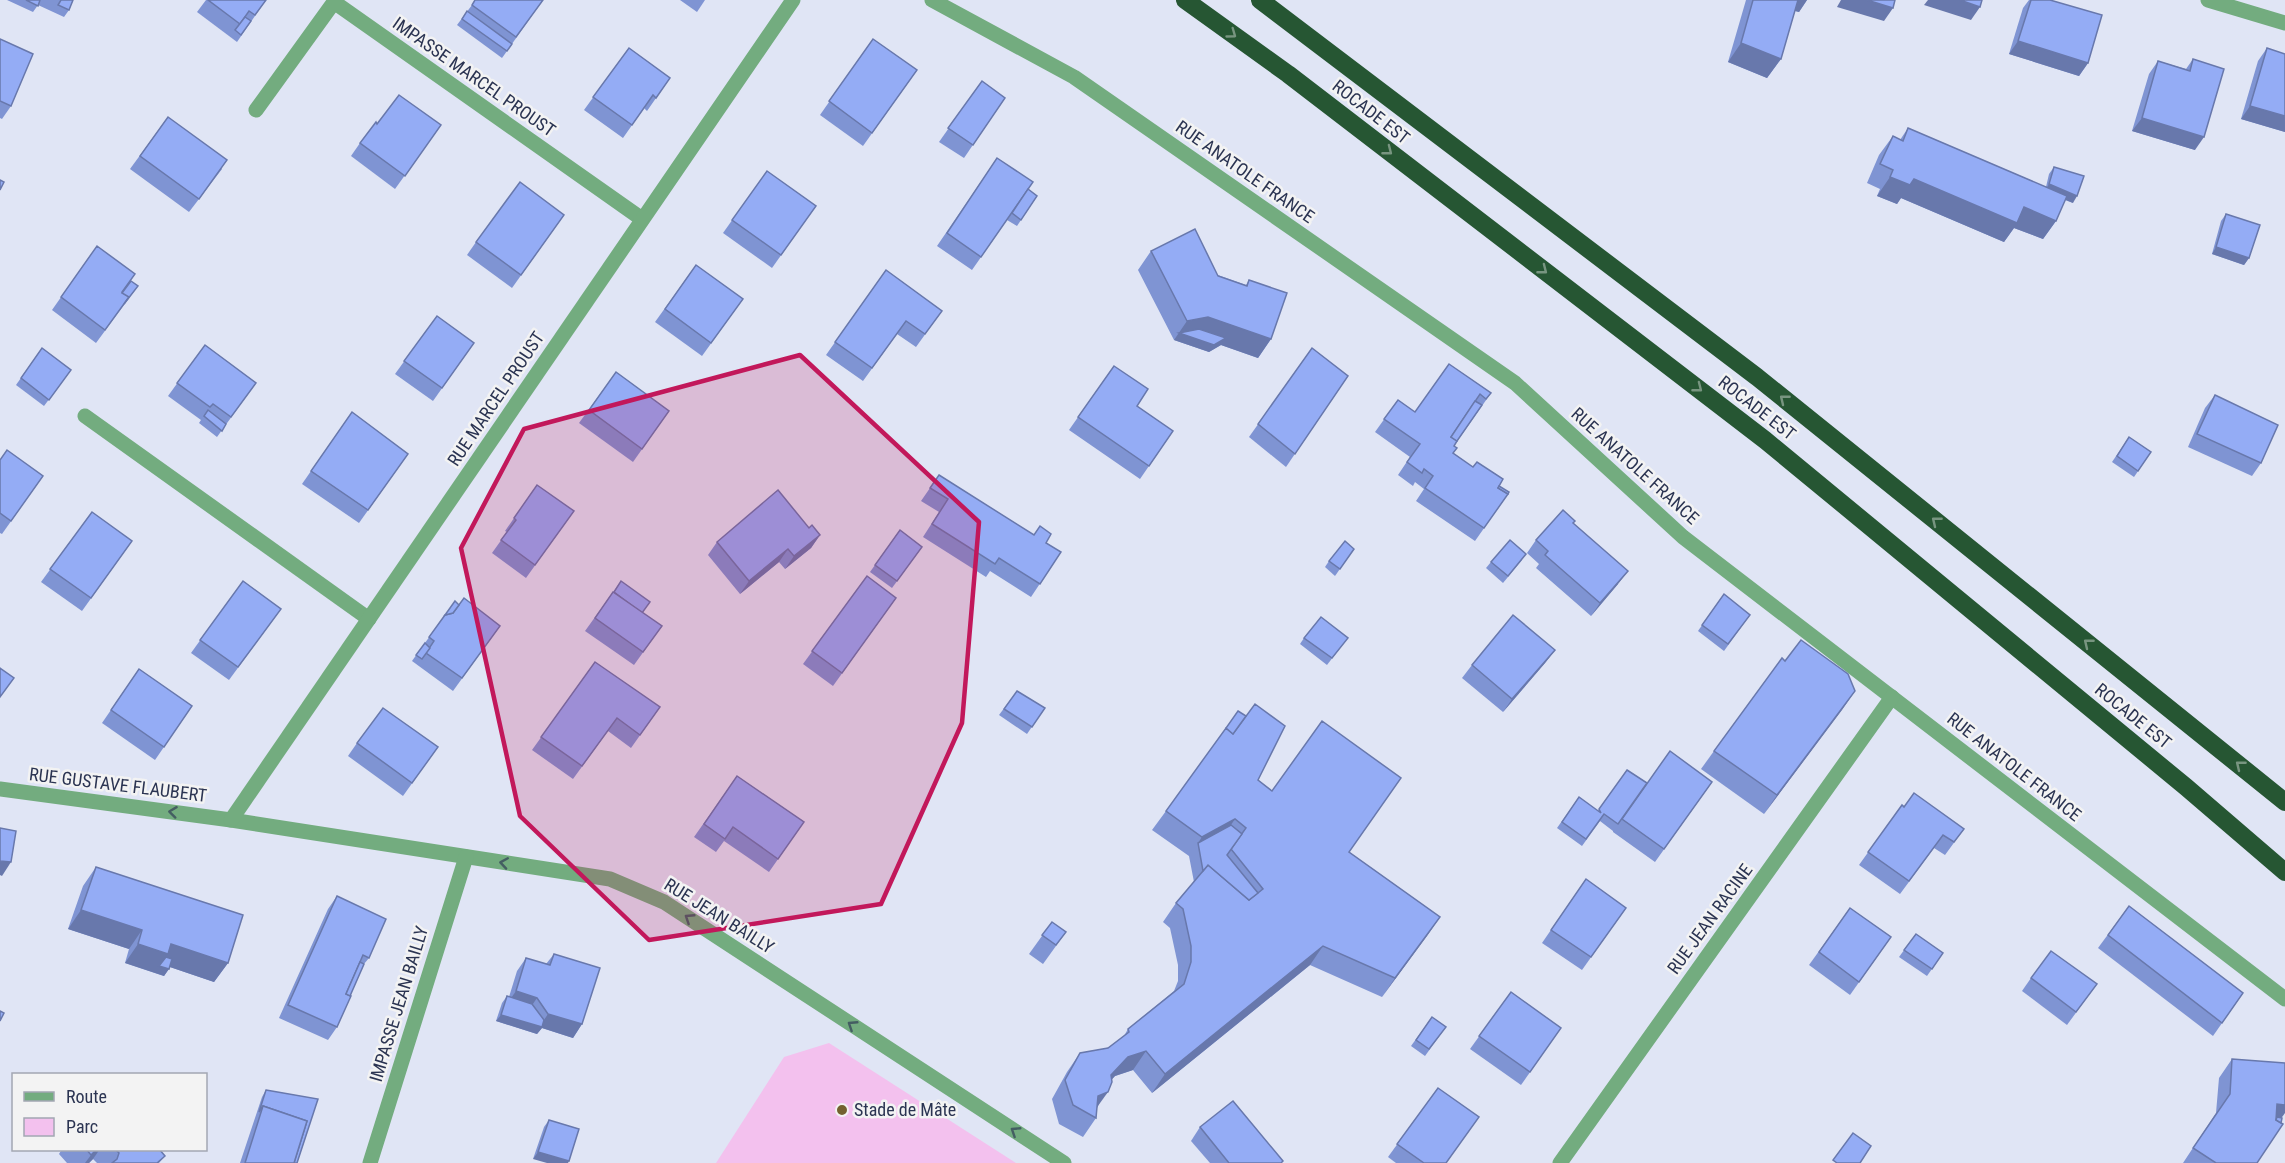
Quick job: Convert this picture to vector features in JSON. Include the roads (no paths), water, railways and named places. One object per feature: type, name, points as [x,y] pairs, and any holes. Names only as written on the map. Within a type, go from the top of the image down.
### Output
[{"type":"highway","name":"ROCADE EST","points":[[1185,0],[1298,81],[1765,440],[2177,779],[2285,872]]},
{"type":"highway","name":"ROCADE EST","points":[[1260,0],[1757,377],[2285,802]]},
{"type":"street","name":"RUE MARCEL PROUST","points":[[231,820],[793,0]]},
{"type":"street","name":"RUE ANATOLE FRANCE","points":[[932,0],[1074,78],[1515,383],[1683,537],[2285,999]]},
{"type":"street","points":[[2208,0],[2285,23]]},
{"type":"street","name":"IMPASSE MARCEL PROUST","points":[[256,110],[334,2],[642,219]]},
{"type":"street","points":[[85,416],[369,619]]},
{"type":"street","name":"RUE JEAN RACINE","points":[[1560,1163],[1892,697]]},
{"type":"street","name":"RUE GUSTAVE FLAUBERT","points":[[0,789],[231,820]]},
{"type":"street","name":"RUE JEAN BAILLY","points":[[231,820],[610,879],[664,902],[1064,1163]]},
{"type":"street","name":"IMPASSE JEAN BAILLY","points":[[370,1163],[466,857]]},
{"type":"place","name":"Stade de Mâte","points":[[842,1110]]}]
